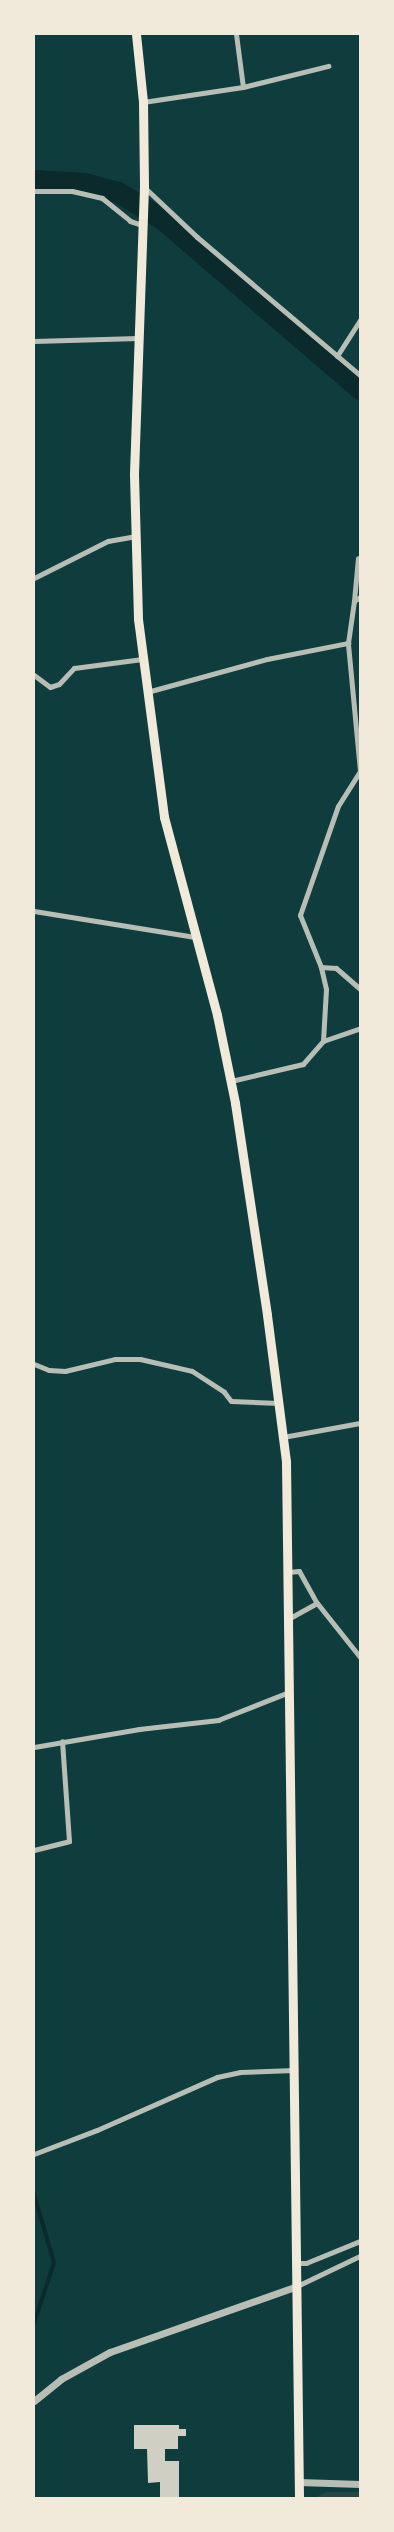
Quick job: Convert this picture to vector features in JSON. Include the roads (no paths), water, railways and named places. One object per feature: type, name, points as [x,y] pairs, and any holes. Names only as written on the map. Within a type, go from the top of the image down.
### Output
[{"type":"main road","points":[[136,34],[143,102],[144,187],[138,338],[135,536],[142,660],[164,817],[231,1081],[283,1437],[288,1572],[298,2263],[299,2498]]},
{"type":"street","points":[[236,34],[243,87]]},
{"type":"street","points":[[143,102],[243,87],[328,66]]},
{"type":"street","points":[[144,187],[197,237],[360,375]]},
{"type":"street","points":[[34,191],[72,191],[102,198],[130,221],[142,225]]},
{"type":"street","points":[[337,356],[360,320]]},
{"type":"street","points":[[34,341],[138,338]]},
{"type":"street","points":[[34,578],[108,541],[135,536]]},
{"type":"street","points":[[323,1041],[326,989],[321,967],[300,915],[338,806],[360,771],[348,643],[358,558]]},
{"type":"street","points":[[354,601],[360,597]]},
{"type":"street","points":[[147,692],[266,659],[348,643]]},
{"type":"street","points":[[34,675],[50,687],[59,684],[74,668],[142,660]]},
{"type":"street","points":[[34,911],[195,937]]},
{"type":"street","points":[[321,967],[336,968],[360,989]]},
{"type":"street","points":[[231,1081],[303,1064],[323,1041],[360,1028]]},
{"type":"street","points":[[34,1364],[66,1371],[116,1359],[140,1359],[192,1370],[224,1392],[231,1401],[279,1403]]},
{"type":"street","points":[[283,1437],[360,1423]]},
{"type":"street","points":[[288,1572],[299,1571],[317,1604],[360,1657]]},
{"type":"street","points":[[288,1619],[317,1604]]},
{"type":"street","points":[[34,1747],[62,1741],[218,1720],[289,1692]]},
{"type":"street","points":[[34,1850],[69,1841],[62,1741]]},
{"type":"street","points":[[34,2154],[216,2077],[240,2072],[294,2070]]},
{"type":"street","points":[[298,2263],[306,2263],[360,2241]]},
{"type":"street","points":[[34,2401],[61,2379],[110,2352],[297,2286],[360,2256]]},
{"type":"street","points":[[299,2482],[360,2484]]},
{"type":"waterway","points":[[34,180],[84,183],[118,192],[161,218],[360,389]]},
{"type":"waterway","points":[[34,2194],[54,2263],[34,2323]]}]
